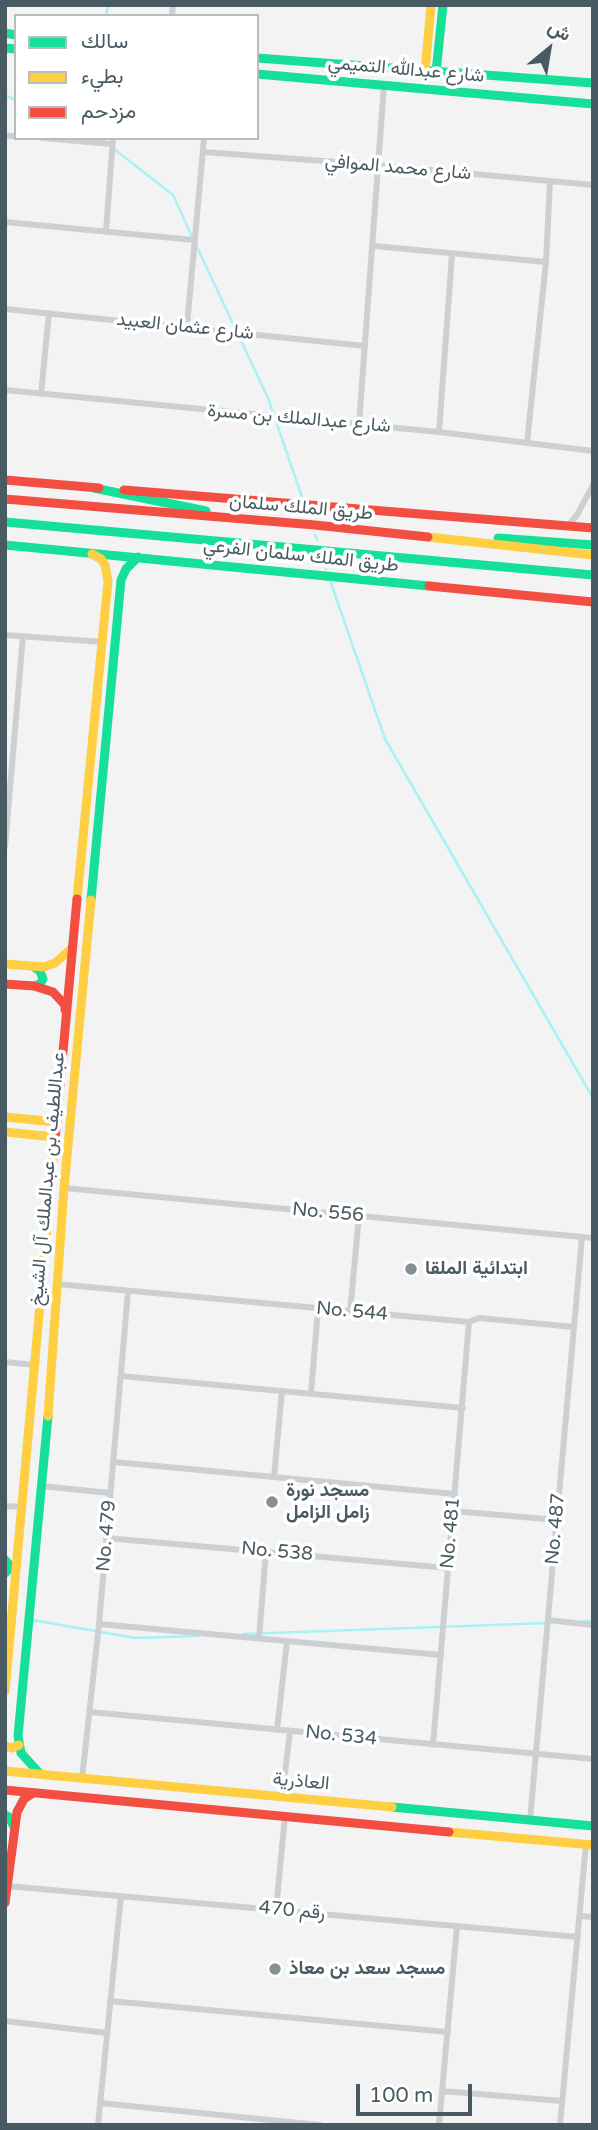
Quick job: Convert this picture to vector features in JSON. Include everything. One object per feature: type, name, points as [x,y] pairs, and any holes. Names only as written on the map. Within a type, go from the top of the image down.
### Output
[{"type":"main road","points":[[425,72],[430,5]]},
{"type":"main road","points":[[436,72],[443,5]]},
{"type":"main road","name":"شارع عبدالله التميمي","points":[[259,58],[593,83]]},
{"type":"main road","name":"شارع عبدالله التميمي","points":[[259,74],[593,104]]},
{"type":"main road","points":[[5,480],[593,528]]},
{"type":"main road","points":[[94,488],[256,522]]},
{"type":"main road","name":"طريق الملك سلمان","points":[[5,499],[314,525],[593,555]]},
{"type":"main road","name":"طريق الملك سلمان","points":[[5,522],[591,575]]},
{"type":"main road","points":[[314,525],[593,545]]},
{"type":"main road","name":"طريق الملك سلمان الفرعي","points":[[5,545],[593,602]]},
{"type":"main road","points":[[90,553],[101,559],[105,565],[108,581],[117,578],[121,580],[126,569],[138,558]]},
{"type":"main road","name":"عبداللطيف بن عبدالملك آل الشيخ","points":[[19,1745],[47,1430],[64,1188],[121,580]]},
{"type":"main road","name":"عبداللطيف بن عبدالملك آل الشيخ","points":[[5,1691],[12,1622],[8,1576],[17,1559],[108,581]]},
{"type":"main road","points":[[5,964],[44,967],[72,948]]},
{"type":"main road","points":[[32,966],[43,974],[40,984],[34,986]]},
{"type":"main road","points":[[5,984],[34,986],[53,992],[65,1005],[67,1026]]},
{"type":"main road","points":[[5,1117],[57,1122]]},
{"type":"main road","points":[[42,1136],[51,1128],[43,1120]]},
{"type":"main road","points":[[5,1132],[55,1137]]},
{"type":"main road","points":[[29,1428],[47,1430]]},
{"type":"main road","points":[[5,1559],[17,1559]]},
{"type":"main road","points":[[5,1559],[11,1567],[8,1576]]},
{"type":"main road","points":[[12,1622],[28,1623]]},
{"type":"main road","points":[[5,1746],[12,1748],[19,1745],[21,1753],[40,1774]]},
{"type":"main road","name":"العاذرية","points":[[5,1771],[589,1826]]},
{"type":"main road","points":[[181,1806],[184,1789]]},
{"type":"main road","name":"العاذرية","points":[[5,1790],[588,1844]]},
{"type":"main road","points":[[5,1903],[13,1827],[24,1799],[34,1793]]},
{"type":"main road","points":[[5,1815],[9,1817],[13,1827]]},
{"type":"main road","points":[[588,1844],[589,1826]]},
{"type":"street","points":[[359,424],[384,85]]},
{"type":"street","points":[[89,140],[112,141],[106,231]]},
{"type":"street","points":[[187,326],[204,140]]},
{"type":"street","name":"شارع محمد الموافي","points":[[203,152],[593,185]]},
{"type":"street","points":[[527,443],[546,262],[550,181]]},
{"type":"street","points":[[5,222],[194,240]]},
{"type":"street","points":[[374,246],[546,262]]},
{"type":"street","points":[[439,432],[452,254]]},
{"type":"street","name":"شارع عثمان العبيد","points":[[5,309],[365,346]]},
{"type":"street","points":[[41,394],[49,313]]},
{"type":"street","name":"شارع عبدالملك بن مسرة","points":[[5,390],[439,432],[593,451]]},
{"type":"street","points":[[568,526],[593,485]]},
{"type":"street","points":[[5,635],[103,642]]},
{"type":"street","points":[[5,847],[8,774],[23,636]]},
{"type":"street","name":"No. 556","points":[[64,1188],[593,1238]]},
{"type":"street","points":[[350,1312],[359,1216]]},
{"type":"street","name":"No. 487","points":[[530,1820],[582,1237]]},
{"type":"street","name":"No. 544","points":[[56,1284],[469,1322],[479,1318],[574,1327]]},
{"type":"street","name":"No. 479","points":[[82,1779],[99,1624],[128,1292]]},
{"type":"street","points":[[311,1393],[318,1309]]},
{"type":"street","name":"No. 481","points":[[433,1745],[469,1322]]},
{"type":"street","points":[[5,1362],[35,1365]]},
{"type":"street","points":[[121,1376],[463,1408]]},
{"type":"street","points":[[274,1477],[282,1391]]},
{"type":"street","points":[[114,1462],[455,1494]]},
{"type":"street","points":[[41,1486],[110,1493]]},
{"type":"street","points":[[5,1506],[22,1507]]},
{"type":"street","points":[[453,1511],[557,1520]]},
{"type":"street","name":"No. 538","points":[[106,1538],[448,1568]]},
{"type":"street","points":[[259,1638],[266,1551]]},
{"type":"street","points":[[548,1620],[593,1625]]},
{"type":"street","points":[[99,1624],[441,1655]]},
{"type":"street","points":[[278,1730],[287,1642]]},
{"type":"street","name":"No. 534","points":[[89,1712],[593,1759]]},
{"type":"street","points":[[282,1798],[290,1731]]},
{"type":"street","points":[[276,1910],[285,1816]]},
{"type":"street","points":[[560,2125],[588,1844]]},
{"type":"street","name":"رقم 470","points":[[7,1886],[578,1937]]},
{"type":"street","points":[[98,2125],[121,1896]]},
{"type":"street","points":[[580,1916],[593,1917]]},
{"type":"street","points":[[439,2125],[457,1926]]},
{"type":"street","points":[[110,2001],[447,2032]]},
{"type":"street","points":[[5,2021],[107,2033]]},
{"type":"street","points":[[442,2091],[562,2101]]},
{"type":"street","points":[[100,2103],[320,2125]]},
{"type":"waterway","points":[[106,14],[108,5]]},
{"type":"waterway","points":[[5,95],[14,99]]},
{"type":"waterway","points":[[114,149],[173,195],[193,239]]},
{"type":"waterway","points":[[196,245],[268,398],[303,500]]},
{"type":"waterway","points":[[306,509],[308,515]]},
{"type":"waterway","points":[[315,535],[317,540]]},
{"type":"waterway","points":[[324,560],[326,569]]},
{"type":"waterway","points":[[331,583],[385,739],[593,1098]]},
{"type":"waterway","points":[[32,1620],[135,1638],[198,1636]]},
{"type":"waterway","points":[[583,1621],[593,1621]]},
{"type":"waterway","points":[[243,1634],[548,1623]]},
{"type":"traffic: fast","points":[[436,72],[443,5]]},
{"type":"traffic: fast","points":[[5,33],[14,35]]},
{"type":"traffic: fast","points":[[5,48],[14,49]]},
{"type":"traffic: fast","points":[[259,58],[593,83]]},
{"type":"traffic: fast","points":[[259,74],[593,104]]},
{"type":"traffic: fast","points":[[94,488],[206,511]]},
{"type":"traffic: fast","points":[[5,522],[593,575]]},
{"type":"traffic: fast","points":[[498,538],[593,545]]},
{"type":"traffic: fast","points":[[5,545],[429,586]]},
{"type":"traffic: fast","points":[[91,900],[121,580],[126,569],[138,557]]},
{"type":"traffic: fast","points":[[34,967],[40,971],[43,979],[40,984],[34,986]]},
{"type":"traffic: fast","points":[[40,1774],[21,1753],[18,1736],[48,1416]]},
{"type":"traffic: fast","points":[[5,1560],[11,1567],[5,1573]]},
{"type":"traffic: fast","points":[[392,1807],[593,1826]]},
{"type":"traffic: fast","points":[[5,1815],[14,1827]]},
{"type":"traffic: slow","points":[[425,72],[431,5]]},
{"type":"traffic: slow","points":[[428,537],[593,555]]},
{"type":"traffic: slow","points":[[77,899],[108,581],[105,565],[92,554]]},
{"type":"traffic: slow","points":[[48,1416],[64,1188],[91,900]]},
{"type":"traffic: slow","points":[[5,964],[44,967],[55,963],[72,948]]},
{"type":"traffic: slow","points":[[5,1117],[57,1122]]},
{"type":"traffic: slow","points":[[5,1132],[55,1137]]},
{"type":"traffic: slow","points":[[5,1691],[55,1139]]},
{"type":"traffic: slow","points":[[5,1746],[12,1748],[19,1745]]},
{"type":"traffic: slow","points":[[5,1771],[392,1807]]},
{"type":"traffic: slow","points":[[449,1832],[593,1845]]},
{"type":"traffic: jam","points":[[5,480],[99,488]]},
{"type":"traffic: jam","points":[[124,490],[593,528]]},
{"type":"traffic: jam","points":[[5,499],[428,537]]},
{"type":"traffic: jam","points":[[429,586],[593,602]]},
{"type":"traffic: jam","points":[[55,1139],[77,899]]},
{"type":"traffic: jam","points":[[5,984],[34,986],[53,992],[65,1005],[65,1010]]},
{"type":"traffic: jam","points":[[5,1790],[449,1832]]},
{"type":"traffic: jam","points":[[5,1903],[17,1812],[24,1799],[33,1793]]},
{"type":"place","name":"ابتدائية الملقا","points":[[411,1269]]},
{"type":"place","name":"مسجد نورة زامل الزامل","points":[[272,1502]]},
{"type":"place","name":"مسجد سعد بن معاذ","points":[[275,1969]]}]
